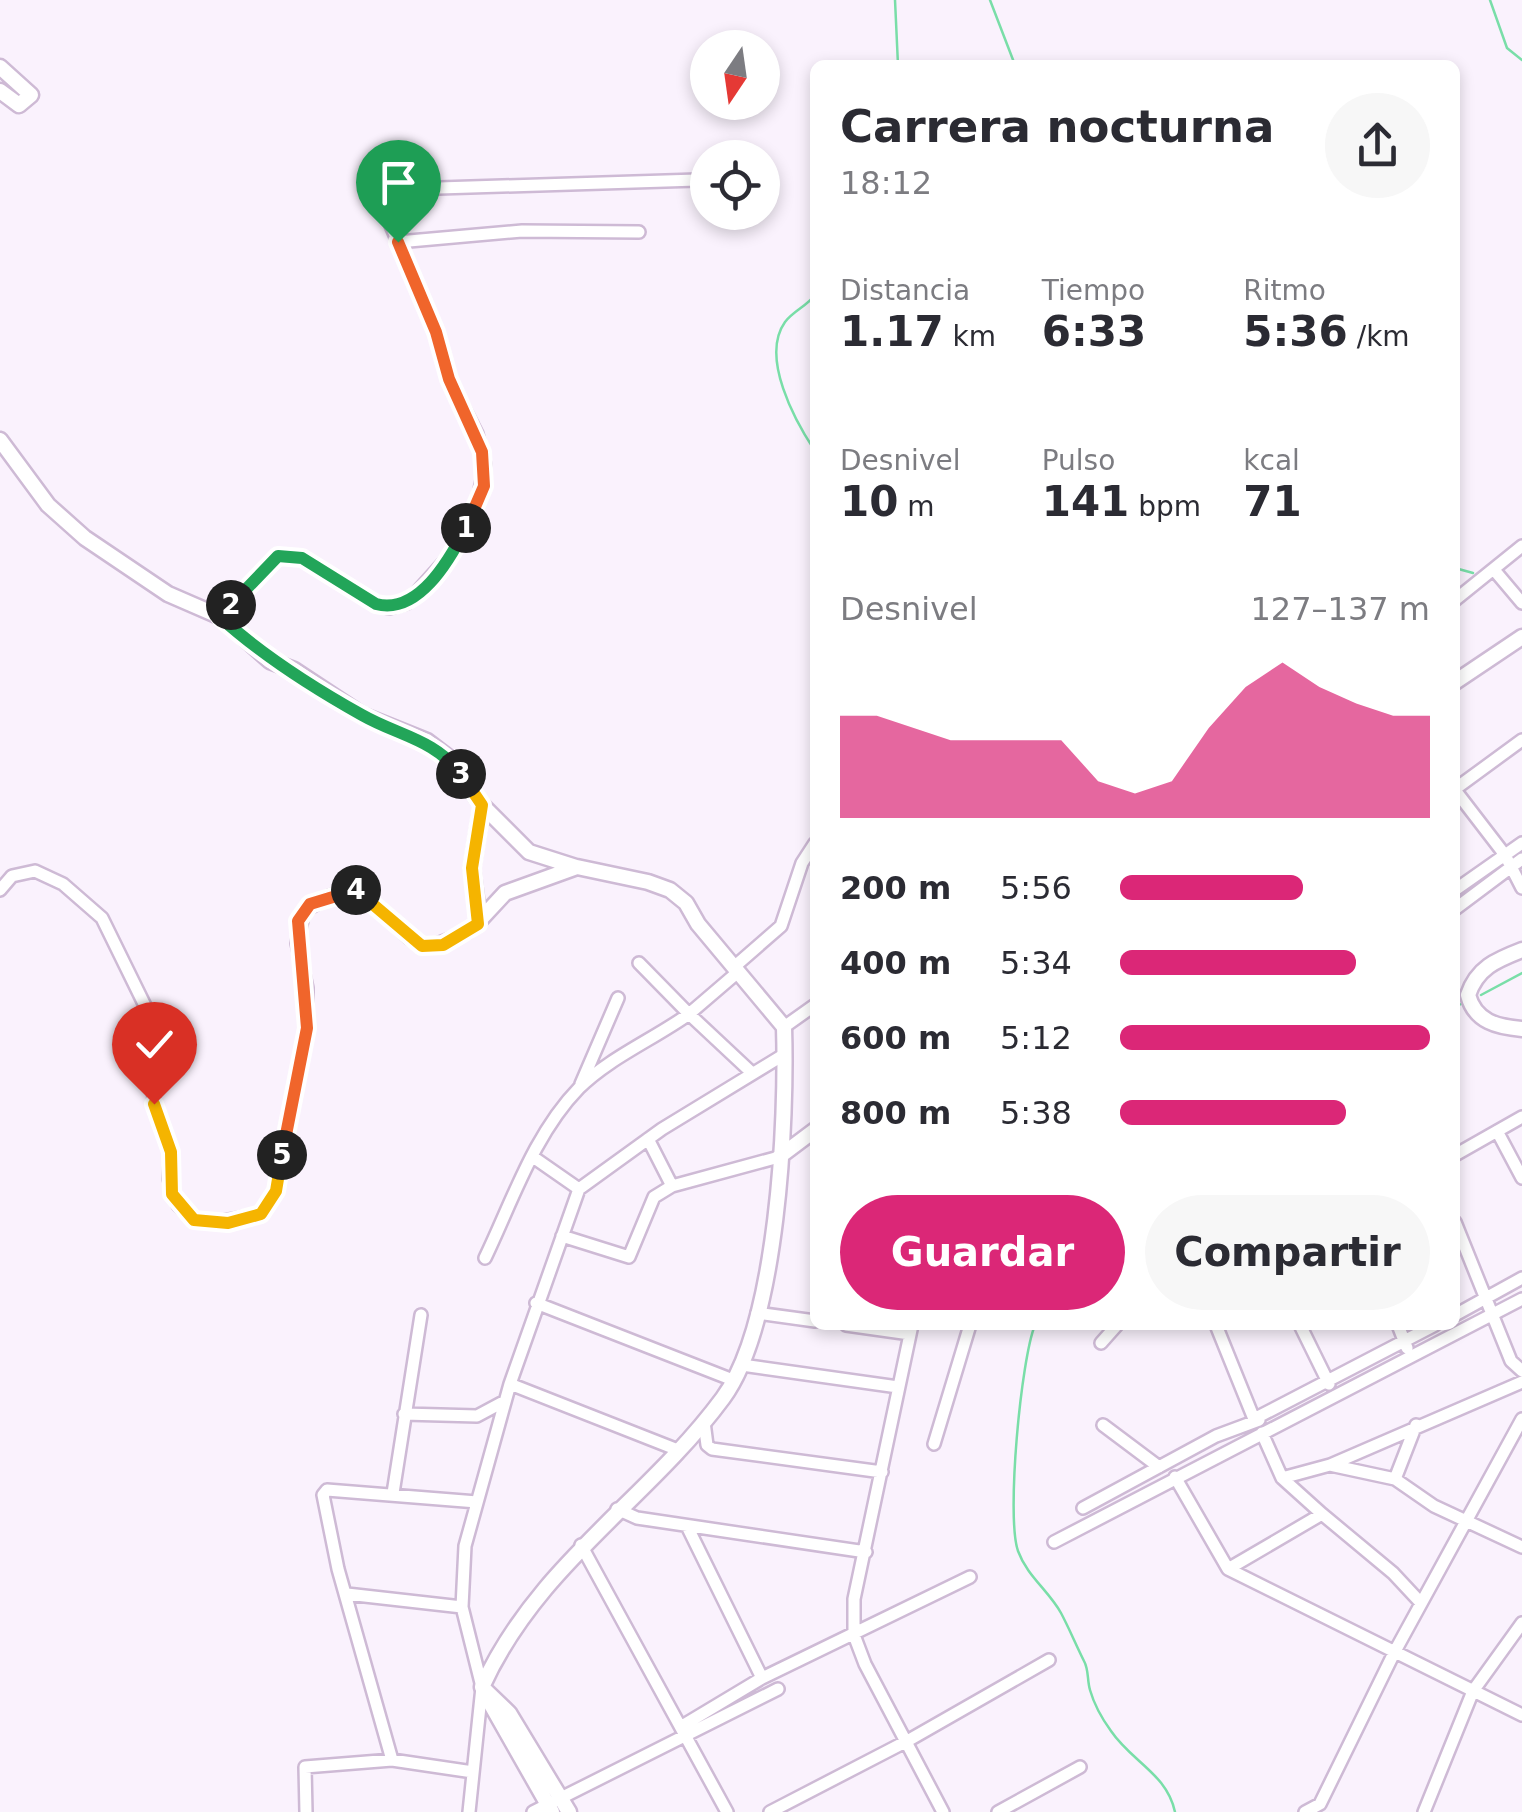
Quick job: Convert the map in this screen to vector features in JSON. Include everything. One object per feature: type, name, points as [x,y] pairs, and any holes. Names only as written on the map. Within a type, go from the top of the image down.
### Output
[{"type":"street","points":[[0,67],[31,95],[19,106],[0,91]]},
{"type":"street","points":[[220,617],[278,556],[302,558],[376,604],[389,608],[407,603],[452,552],[478,505],[484,486],[482,452],[449,379],[436,332],[376,190],[690,180]]},
{"type":"street","points":[[398,242],[522,231],[639,232]]},
{"type":"street","points":[[0,440],[48,506],[85,538],[168,594],[220,617],[270,661],[294,670],[362,715],[427,742],[448,757],[482,805],[529,852],[670,890],[686,903],[784,1028],[779,1157],[757,1313],[742,1366],[704,1422],[581,1545],[502,1648],[482,1687],[469,1812]]},
{"type":"street","points":[[1460,596],[1522,546]]},
{"type":"street","points":[[1495,571],[1522,603]]},
{"type":"street","points":[[1460,679],[1522,637]]},
{"type":"street","points":[[1460,786],[1522,740]]},
{"type":"street","points":[[1460,796],[1505,855],[1517,864],[1522,888]]},
{"type":"street","points":[[479,920],[472,868],[482,805]]},
{"type":"street","points":[[1460,886],[1522,843]]},
{"type":"street","points":[[579,1088],[688,1014],[781,926],[810,850]]},
{"type":"street","points":[[1460,905],[1517,864]]},
{"type":"street","points":[[0,890],[12,876],[35,871],[73,891],[102,918],[151,1018],[154,1104],[171,1152],[172,1194],[186,1216],[212,1223],[261,1214],[276,1191],[307,1028],[307,988],[297,943],[298,921],[310,904],[348,890],[364,892],[409,938],[429,947],[465,934],[504,893],[577,867]]},
{"type":"street","points":[[1522,950],[1492,961],[1477,976],[1468,996],[1482,1019],[1498,1027],[1522,1029]]},
{"type":"street","points":[[639,963],[751,1072]]},
{"type":"street","points":[[485,1258],[534,1156],[579,1088],[618,998]]},
{"type":"street","points":[[784,1028],[810,1009]]},
{"type":"street","points":[[558,1807],[482,1687],[462,1607],[465,1546],[510,1384],[579,1189],[648,1139],[785,1054]]},
{"type":"street","points":[[1460,1152],[1522,1117]]},
{"type":"street","points":[[1497,1130],[1522,1178]]},
{"type":"street","points":[[562,1236],[629,1258],[654,1197],[672,1186],[779,1157],[810,1134]]},
{"type":"street","points":[[648,1139],[672,1186]]},
{"type":"street","points":[[534,1156],[579,1189]]},
{"type":"street","points":[[1460,1235],[1511,1361],[1522,1370]]},
{"type":"street","points":[[1460,1312],[1522,1278]]},
{"type":"street","points":[[1054,1542],[1522,1299]]},
{"type":"street","points":[[536,1303],[734,1380]]},
{"type":"street","points":[[757,1313],[810,1320]]},
{"type":"street","points":[[393,1494],[420,1315]]},
{"type":"street","points":[[911,1330],[854,1598],[854,1635],[944,1812]]},
{"type":"street","points":[[934,1444],[968,1330]]},
{"type":"street","points":[[1102,1343],[1113,1330]]},
{"type":"street","points":[[1218,1330],[1254,1419]]},
{"type":"street","points":[[1302,1330],[1334,1394]]},
{"type":"street","points":[[1400,1330],[1410,1356]]},
{"type":"street","points":[[1083,1508],[1425,1330]]},
{"type":"street","points":[[742,1366],[898,1387]]},
{"type":"street","points":[[1282,1478],[1330,1465],[1522,1382]]},
{"type":"street","points":[[510,1384],[678,1450]]},
{"type":"street","points":[[404,1414],[477,1416],[505,1401]]},
{"type":"street","points":[[1254,1419],[1277,1425]]},
{"type":"street","points":[[1305,1812],[1320,1804],[1394,1654],[1522,1419]]},
{"type":"street","points":[[704,1422],[707,1445],[717,1450],[882,1472]]},
{"type":"street","points":[[1103,1425],[1160,1467]]},
{"type":"street","points":[[1395,1479],[1416,1425]]},
{"type":"street","points":[[1262,1434],[1282,1478],[1393,1573],[1421,1603]]},
{"type":"street","points":[[1330,1465],[1395,1479],[1466,1522],[1522,1547]]},
{"type":"street","points":[[1175,1477],[1228,1569],[1522,1715]]},
{"type":"street","points":[[392,1760],[323,1495],[327,1490],[477,1502]]},
{"type":"street","points":[[618,1509],[637,1518],[866,1552]]},
{"type":"street","points":[[1228,1569],[1322,1514]]},
{"type":"street","points":[[687,1526],[762,1678]]},
{"type":"street","points":[[581,1545],[727,1812]]},
{"type":"street","points":[[533,1812],[558,1807],[762,1678],[970,1577]]},
{"type":"street","points":[[347,1594],[462,1607]]},
{"type":"street","points":[[1424,1812],[1473,1692],[1522,1623]]},
{"type":"street","points":[[770,1812],[909,1740],[1049,1660]]},
{"type":"street","points":[[683,1729],[778,1689]]},
{"type":"street","points":[[306,1812],[305,1767],[392,1760],[472,1772]]},
{"type":"street","points":[[998,1812],[1080,1767]]},
{"type":"street","points":[[1320,1804],[1336,1812]]},
{"type":"waterway","points":[[895,0],[898,60]]},
{"type":"waterway","points":[[990,0],[1013,60]]},
{"type":"waterway","points":[[1490,0],[1507,48],[1522,60]]},
{"type":"waterway","points":[[810,300],[785,322],[776,353],[783,388],[810,443]]},
{"type":"waterway","points":[[1460,569],[1473,573]]},
{"type":"waterway","points":[[1481,995],[1522,973]]},
{"type":"waterway","points":[[1034,1330],[1017,1438],[1014,1506],[1018,1551],[1064,1619],[1086,1664],[1089,1686],[1105,1722],[1119,1742],[1165,1788],[1175,1812]]},
{"type":"route","points":[[154,1104],[171,1152],[172,1194],[186,1216],[228,1223],[261,1214],[276,1191],[287,1116],[307,1028],[307,988],[297,943],[298,921],[304,910],[348,890],[364,892],[409,938],[429,947],[443,945],[478,924],[472,868],[482,805],[448,757],[412,734],[362,715],[294,670],[270,661],[220,617],[270,560],[278,556],[302,558],[376,604],[389,608],[407,603],[452,552],[478,505],[484,486],[482,452],[470,417],[449,379],[442,347],[398,242]]}]
